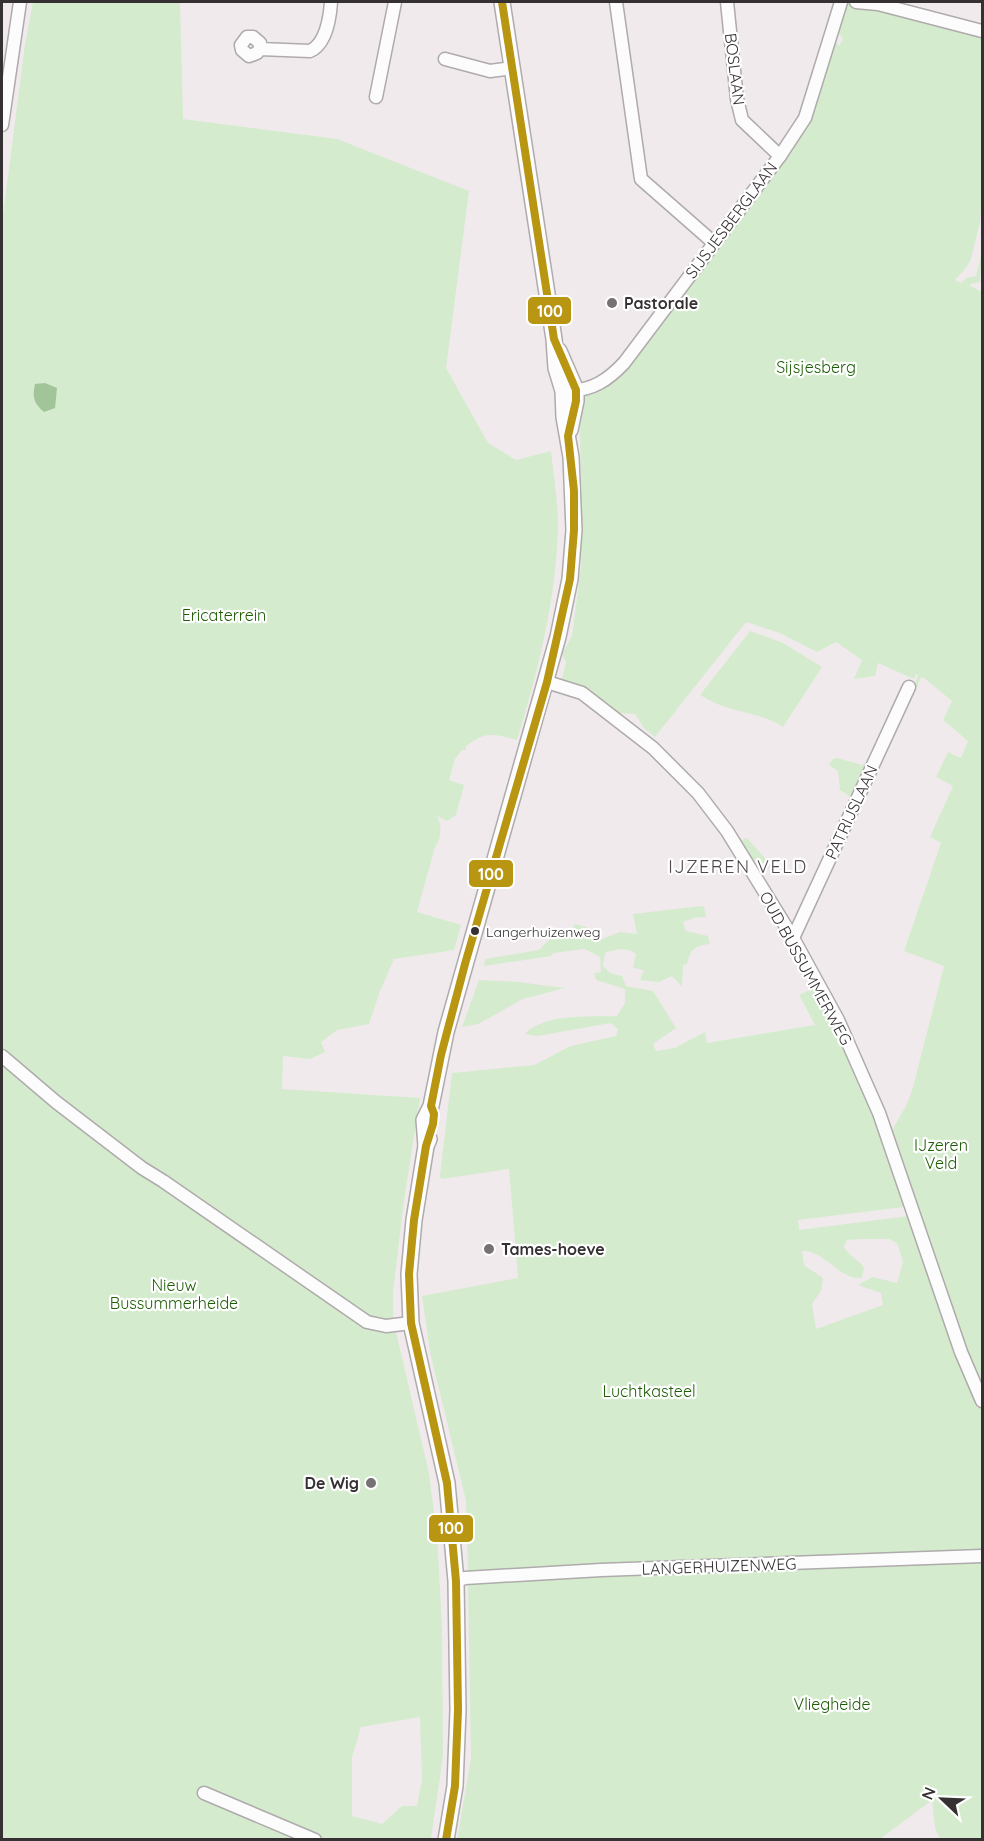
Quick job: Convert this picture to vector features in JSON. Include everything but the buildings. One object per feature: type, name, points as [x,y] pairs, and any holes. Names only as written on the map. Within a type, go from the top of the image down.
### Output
[{"type":"main road","points":[[446,1839],[455,1786],[458,1710],[456,1581],[447,1483],[411,1323],[410,1263],[414,1220],[426,1146],[433,1124],[434,1114],[431,1106],[446,1032],[547,682],[570,579],[574,530],[574,491],[568,436],[576,401],[570,391],[554,339],[537,262],[513,68],[502,2]]},
{"type":"street","points":[[2,125],[20,2]]},
{"type":"street","points":[[260,49],[310,51],[315,49],[320,44],[330,15],[331,2]]},
{"type":"street","points":[[376,97],[395,2]]},
{"type":"street","points":[[616,2],[641,179],[714,243]]},
{"type":"street","name":"BOSLAAN","points":[[727,2],[737,99],[742,120],[780,156]]},
{"type":"street","name":"SIJSJESBERGLAAN","points":[[570,391],[599,384],[624,363],[780,156],[805,118],[841,2]]},
{"type":"street","points":[[856,2],[878,4],[982,31]]},
{"type":"street","points":[[445,59],[490,71],[513,68]]},
{"type":"street","name":"OUD BUSSUMMERWEG","points":[[547,682],[582,693],[653,748],[698,793],[727,831],[793,938],[838,1020],[879,1113],[961,1352],[982,1401]]},
{"type":"street","name":"PATRIJSLAAN","points":[[793,938],[909,687]]},
{"type":"street","points":[[2,1056],[56,1102],[142,1168],[367,1322],[386,1326],[411,1323]]},
{"type":"street","name":"LANGERHUIZENWEG","points":[[456,1581],[475,1577],[601,1570],[982,1556]]},
{"type":"street","points":[[204,1793],[315,1839]]},
{"type":"green space","points":[[33,2],[180,2],[183,119],[337,139],[469,191],[446,368],[488,443],[516,460],[551,451],[557,509],[557,556],[545,635],[525,714],[517,740],[496,735],[485,736],[466,746],[466,750],[462,750],[455,759],[449,780],[464,785],[456,815],[447,821],[437,816],[440,836],[417,912],[461,925],[454,950],[394,959],[369,1024],[337,1030],[321,1042],[325,1052],[310,1059],[283,1056],[282,1089],[420,1098],[404,1200],[393,1292],[393,1319],[429,1473],[437,1536],[442,1625],[443,1756],[431,1839],[2,1840],[2,223],[25,44]],"holes":[[[420,1717],[422,1779],[417,1806],[402,1806],[382,1824],[352,1816],[352,1757],[361,1727]]]},
{"type":"green space","name":"Sijsjesberg","points":[[846,2],[982,36],[980,222],[971,259],[955,280],[962,283],[966,278],[976,276],[982,252],[980,282],[970,286],[982,292],[982,1394],[964,1351],[891,1132],[912,1091],[944,966],[904,951],[941,843],[930,837],[953,786],[936,777],[948,752],[961,758],[968,741],[943,720],[952,701],[924,678],[921,677],[917,687],[914,686],[918,675],[916,674],[914,679],[878,663],[875,676],[854,679],[862,660],[836,642],[817,652],[780,633],[746,622],[655,737],[644,728],[635,714],[617,713],[562,679],[566,662],[562,654],[572,636],[581,567],[582,502],[579,411],[583,395],[594,394],[618,374],[807,118],[834,39],[839,46],[843,39],[836,30]]},
{"type":"green space","points":[[750,631],[783,643],[822,667],[783,727],[763,717],[720,705],[700,695]]},
{"type":"green space","points":[[833,759],[862,765],[872,759],[857,801],[840,790],[838,771],[829,765]]},
{"type":"green space","points":[[747,838],[771,865],[761,876],[736,842]]},
{"type":"green space","name":"Luchtkasteel","points":[[701,906],[704,907],[706,917],[683,922],[686,931],[708,936],[710,944],[694,949],[687,964],[683,965],[682,987],[672,976],[659,982],[640,980],[644,970],[633,968],[636,954],[628,950],[613,950],[605,953],[603,966],[610,973],[622,976],[626,986],[653,991],[676,1028],[653,1044],[656,1051],[675,1048],[705,1032],[707,1043],[815,1025],[799,995],[814,988],[830,1022],[841,1020],[912,1206],[798,1220],[799,1230],[909,1216],[982,1401],[982,1551],[468,1572],[466,1501],[430,1352],[422,1296],[518,1278],[509,1169],[441,1179],[440,1176],[452,1073],[534,1065],[571,1046],[616,1036],[618,1029],[611,1023],[537,1036],[525,1034],[533,1027],[555,1019],[617,1016],[625,1003],[625,989],[596,980],[594,973],[601,972],[600,957],[585,949],[484,966],[485,959],[539,950],[555,934],[571,931],[575,924],[589,928],[594,938],[602,939],[620,932],[637,934],[633,914]],"holes":[[[889,1239],[897,1243],[903,1262],[897,1283],[873,1277],[858,1285],[881,1293],[883,1305],[816,1329],[812,1304],[821,1291],[823,1278],[804,1265],[802,1251],[818,1255],[846,1274],[862,1278],[864,1268],[846,1250],[844,1246],[847,1240]]]},
{"type":"green space","points":[[479,980],[565,988],[523,999],[478,1024],[462,1027]]},
{"type":"green space","name":"Vliegheide","points":[[982,1562],[982,1839],[940,1839],[935,1828],[932,1800],[880,1839],[457,1840],[471,1758],[468,1583],[690,1572]]},
{"type":"shaded area","points":[[45,383],[57,388],[55,408],[44,412],[36,403],[34,393],[35,384]]},
{"type":"transit line","name":"100","points":[[446,1840],[455,1786],[458,1710],[456,1581],[447,1483],[411,1323],[409,1274],[414,1220],[426,1146],[433,1124],[434,1114],[431,1106],[441,1055],[547,682],[570,579],[574,530],[574,491],[568,436],[576,401],[576,390],[554,339],[502,2]]},
{"type":"place","name":"Pastorale","points":[[612,303]]},
{"type":"place","name":"Langerhuizenweg","points":[[475,931]]},
{"type":"place","name":"Tames-hoeve","points":[[489,1249]]},
{"type":"place","name":"De Wig","points":[[371,1483]]},
{"type":"district","name":"IJZEREN VELD","points":[[738,867]]},
{"type":"park label","name":"Ericaterrein","points":[[224,615]]},
{"type":"park label","name":"IJzeren Veld","points":[[941,1154]]},
{"type":"park label","name":"Nieuw Bussummerheide","points":[[174,1294]]}]
